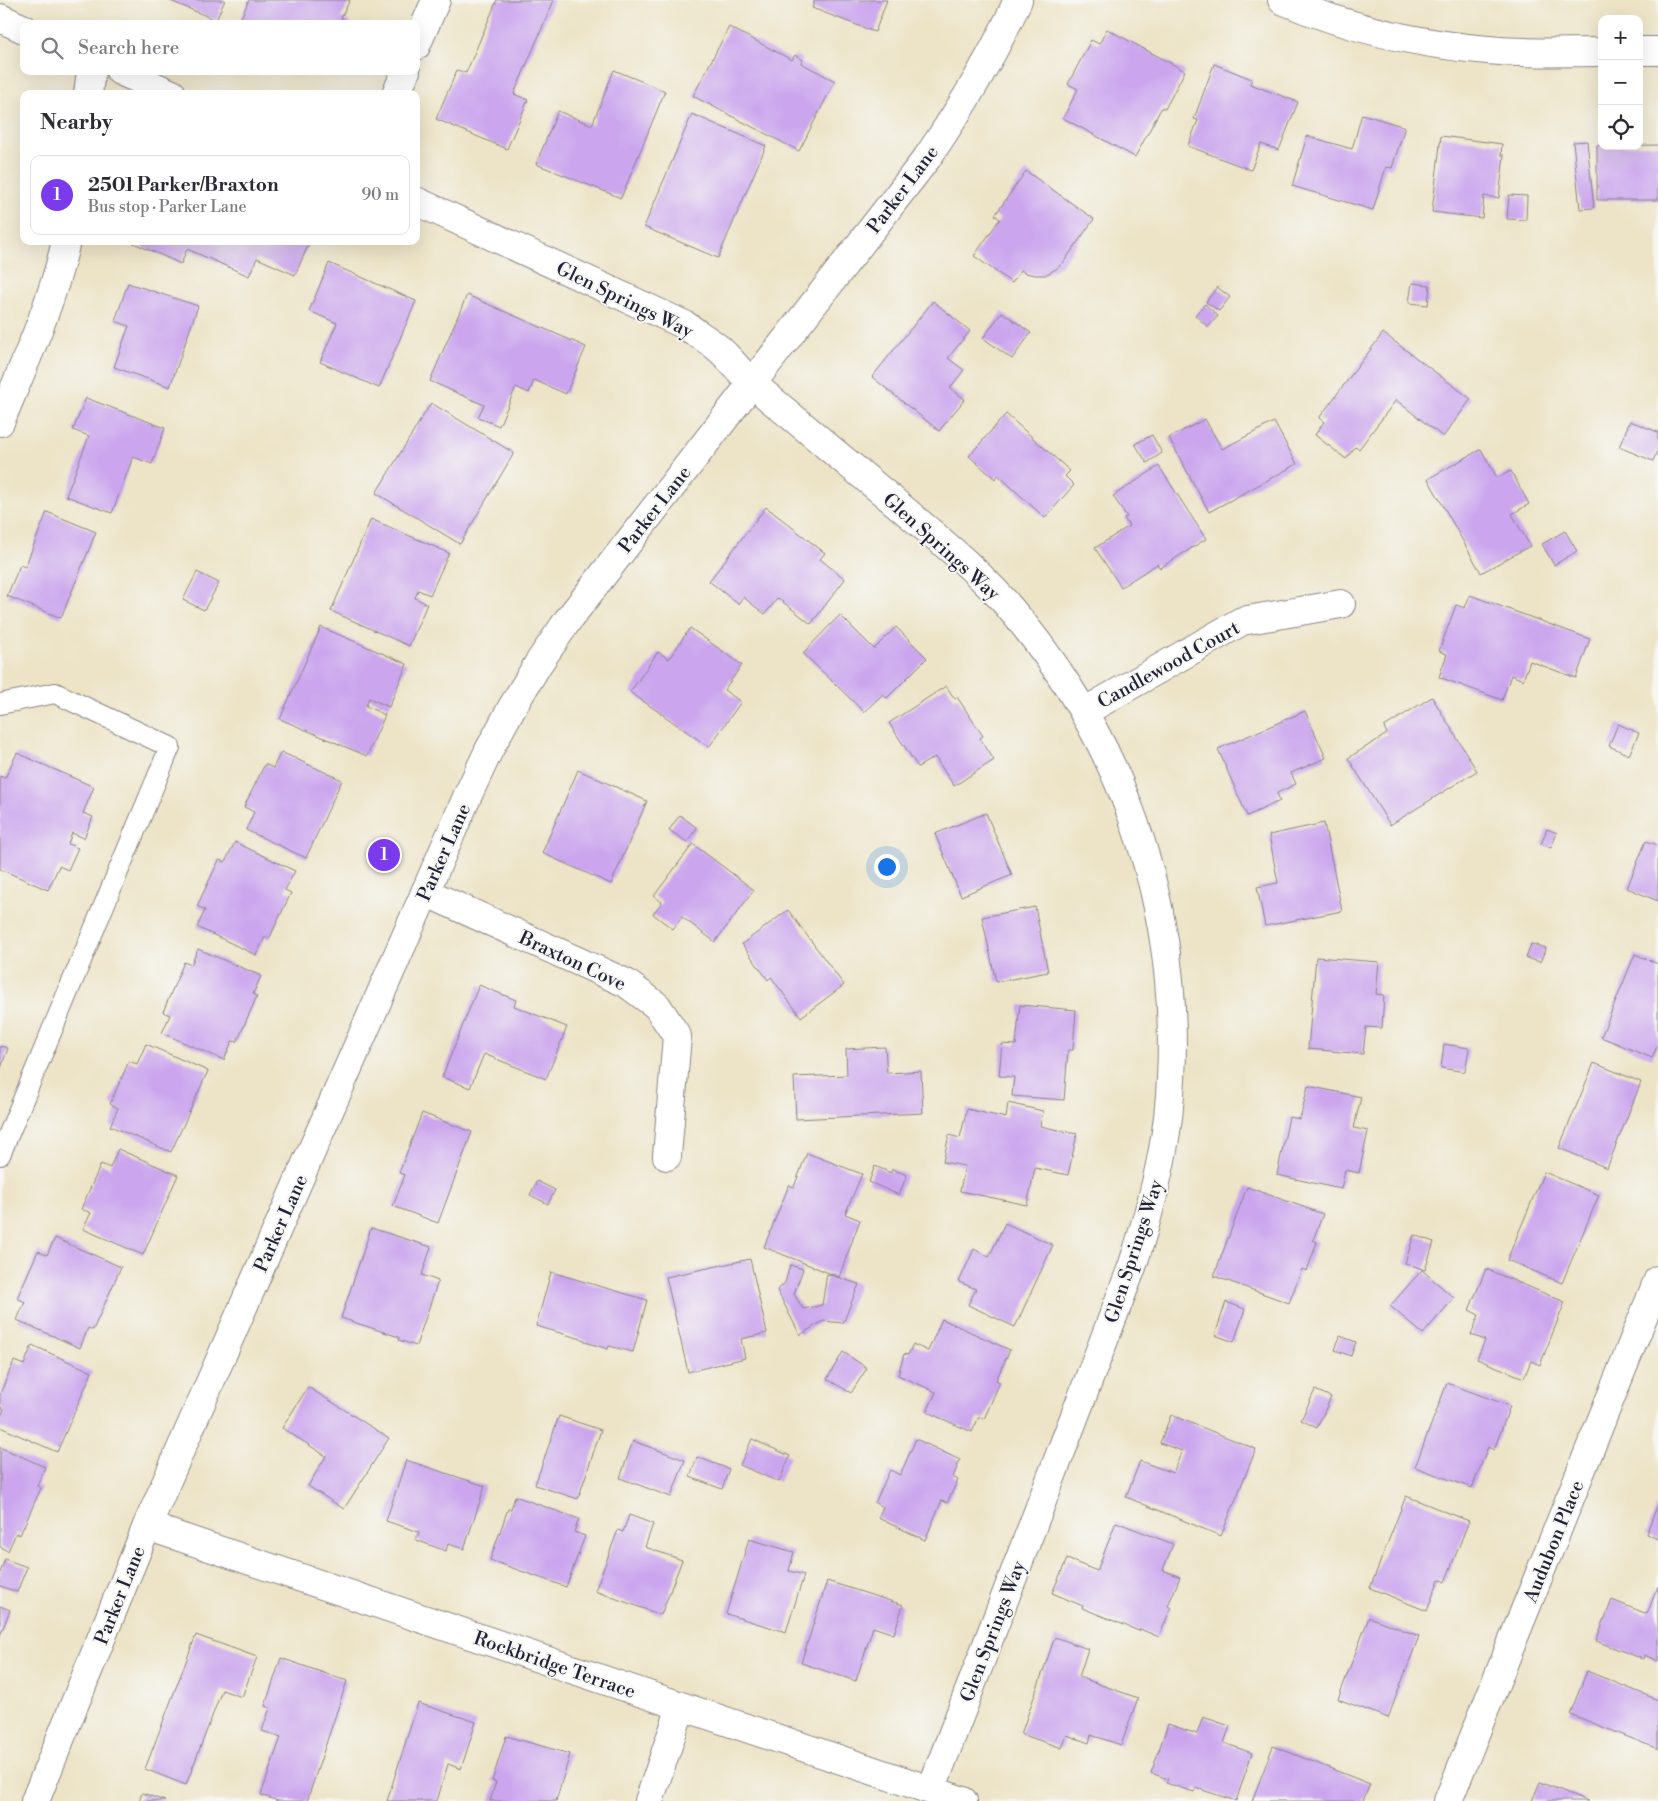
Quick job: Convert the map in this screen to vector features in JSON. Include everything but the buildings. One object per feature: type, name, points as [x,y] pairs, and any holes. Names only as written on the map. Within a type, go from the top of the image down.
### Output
[{"type":"street","points":[[420,37],[436,0]]},
{"type":"street","name":"Parker Lane","points":[[35,1801],[147,1526],[425,892],[489,750],[511,709],[538,664],[568,620],[927,158],[981,75],[1018,0]]},
{"type":"street","points":[[1282,0],[1366,30],[1430,44],[1490,51],[1598,52]]},
{"type":"street","points":[[0,18],[20,27]]},
{"type":"street","points":[[1643,51],[1658,51]]},
{"type":"street","points":[[89,90],[90,75]]},
{"type":"street","points":[[129,75],[163,90]]},
{"type":"street","points":[[398,90],[404,75]]},
{"type":"street","name":"Glen Springs Way","points":[[420,203],[685,325],[718,349],[752,384],[960,556],[1002,599],[1042,647],[1084,712],[1114,768],[1150,868],[1162,922],[1168,970],[1172,1013],[1172,1071],[1168,1119],[1148,1216],[1132,1267],[931,1790]]},
{"type":"street","points":[[0,422],[45,314],[65,245]]},
{"type":"street","name":"Candlewood Court","points":[[1084,712],[1242,621],[1341,604]]},
{"type":"street","name":"Braxton Cove","points":[[425,892],[626,983],[656,1006],[677,1036],[667,1156]]},
{"type":"street","name":"Audubon Place","points":[[1448,1801],[1658,1280]]},
{"type":"street","name":"Rockbridge Terrace","points":[[147,1526],[963,1801]]},
{"type":"street","points":[[649,1801],[681,1707]]},
{"type":"lane","points":[[0,704],[55,693],[170,748],[0,1155]]},
{"type":"place","name":"2501 Parker/Braxton","points":[[384,855]]}]
